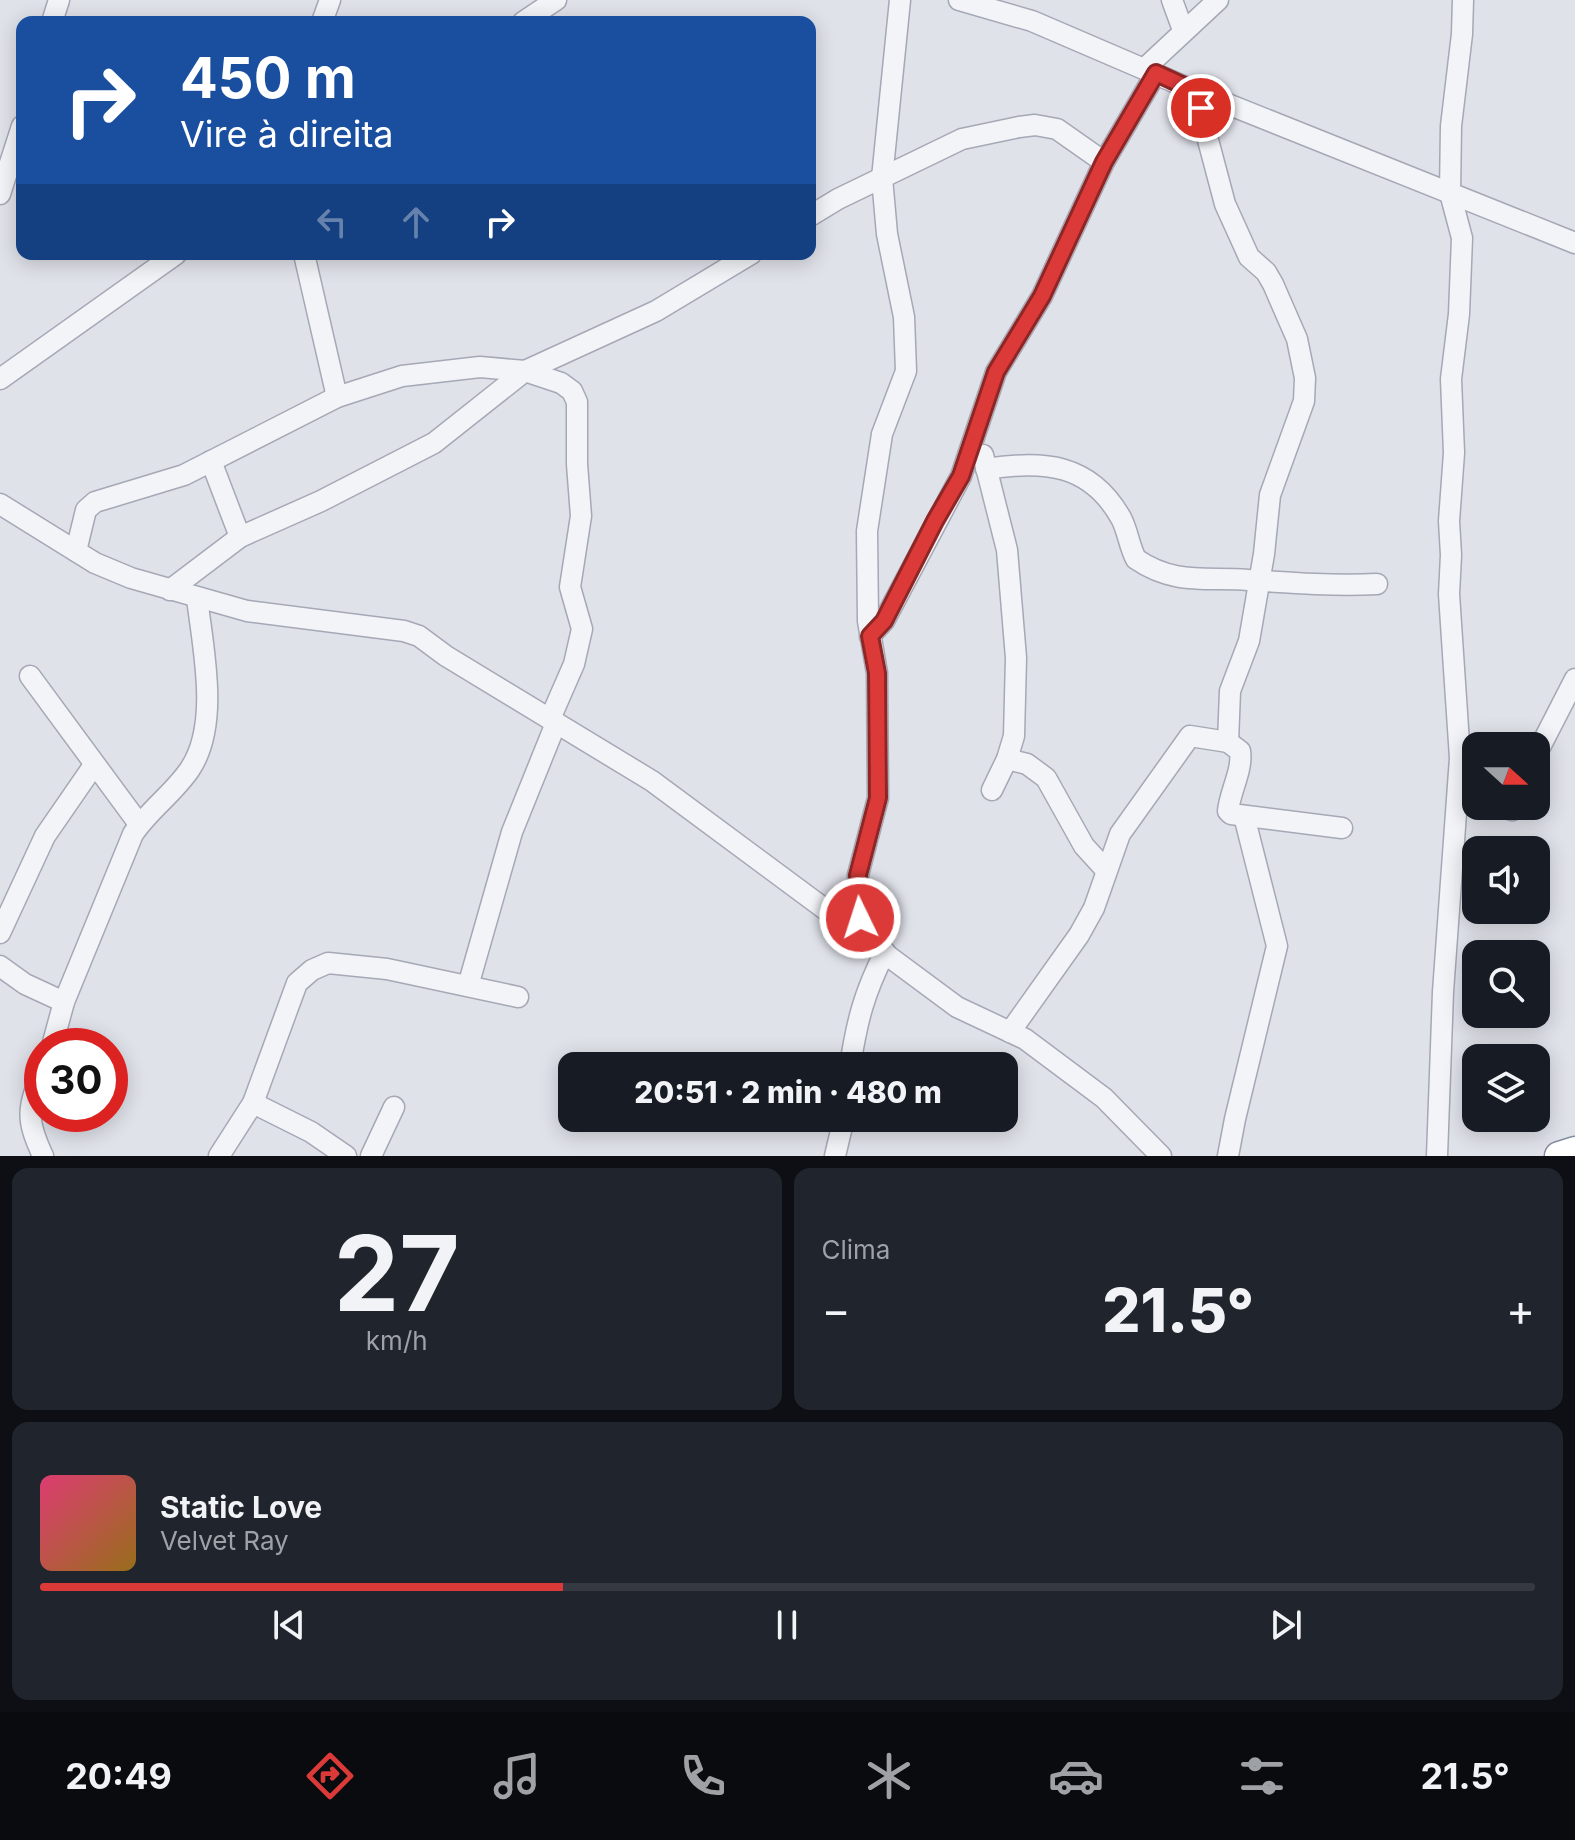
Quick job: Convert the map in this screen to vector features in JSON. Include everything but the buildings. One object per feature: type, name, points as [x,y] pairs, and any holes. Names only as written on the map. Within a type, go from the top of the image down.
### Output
[{"type":"highway","points":[[1559,1156],[1575,1151]]},
{"type":"street","points":[[532,16],[556,0]]},
{"type":"street","points":[[863,936],[858,875],[878,798],[877,673],[870,636],[866,579],[869,517],[882,434],[906,371],[904,317],[887,234],[882,178],[900,0]]},
{"type":"street","points":[[959,0],[1032,21],[1195,91],[1575,243]]},
{"type":"street","points":[[1172,0],[1183,30]]},
{"type":"street","points":[[870,636],[884,621],[961,476],[996,372],[1042,296],[1150,71],[1183,30],[1218,0]]},
{"type":"street","points":[[1437,1156],[1443,992],[1460,758],[1449,594],[1449,521],[1454,453],[1451,379],[1459,314],[1462,238],[1450,193],[1451,126],[1463,0]]},
{"type":"street","points":[[1195,91],[1225,204],[1249,257],[1273,284],[1297,339],[1305,378],[1304,401],[1270,495],[1249,641],[1230,691],[1228,742]]},
{"type":"street","points":[[816,212],[962,139],[1035,125],[1057,129],[1104,162]]},
{"type":"street","points":[[2,183],[16,143]]},
{"type":"street","points":[[0,379],[168,260]]},
{"type":"street","points":[[305,260],[337,397]]},
{"type":"street","points":[[170,590],[240,537],[321,501],[434,443],[525,371],[656,311],[741,260]]},
{"type":"street","points":[[76,551],[86,510],[95,502],[184,475],[337,397],[402,376],[480,367],[525,371],[561,383],[572,391],[577,402],[581,516],[570,587],[582,629],[574,664],[512,832],[468,986]]},
{"type":"street","points":[[976,432],[1007,550],[1016,658],[1014,736],[992,790]]},
{"type":"street","points":[[211,461],[240,537]]},
{"type":"street","points":[[986,469],[1024,463],[1046,465],[1097,486],[1123,522],[1136,559],[1166,575],[1183,579],[1335,586],[1377,584]]},
{"type":"street","points":[[0,504],[95,563],[131,578],[247,611],[404,631],[419,636],[446,656],[652,781],[957,1007],[1025,1039],[1104,1098],[1161,1156]]},
{"type":"street","points":[[57,1028],[64,1002],[133,834],[190,769],[203,744],[208,686],[197,598]]},
{"type":"street","points":[[30,676],[139,824]]},
{"type":"street","points":[[1548,732],[1575,679]]},
{"type":"street","points":[[1010,1032],[1079,935],[1094,908],[1105,869],[1120,834],[1190,736],[1228,742],[1240,751],[1241,759],[1228,811],[1231,814],[1342,828]]},
{"type":"street","points":[[1007,759],[1027,764],[1046,778],[1084,846],[1105,869]]},
{"type":"street","points":[[0,933],[45,836],[94,765]]},
{"type":"street","points":[[1228,1156],[1277,946],[1244,816]]},
{"type":"street","points":[[852,1052],[867,988],[885,952]]},
{"type":"street","points":[[219,1156],[253,1103],[297,983],[312,970],[328,963],[387,969],[518,997]]},
{"type":"street","points":[[0,966],[25,984],[64,1002]]},
{"type":"street","points":[[253,1103],[311,1132],[346,1156]]},
{"type":"street","points":[[371,1156],[394,1107]]},
{"type":"street","points":[[32,1132],[43,1156]]},
{"type":"street","points":[[835,1156],[841,1132]]},
{"type":"route","points":[[860,918],[858,875],[878,798],[877,673],[870,636],[884,621],[961,476],[996,372],[1042,296],[1115,140],[1156,73],[1195,91],[1201,108]]}]
